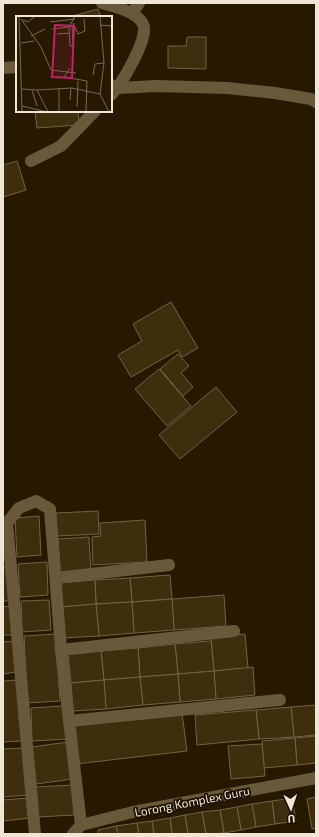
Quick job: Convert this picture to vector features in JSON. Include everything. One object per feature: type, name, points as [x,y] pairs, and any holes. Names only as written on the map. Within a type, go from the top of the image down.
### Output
[{"type":"street","points":[[102,3],[132,13],[143,24],[144,33],[142,42],[113,89]]},
{"type":"street","points":[[132,13],[139,3]]},
{"type":"street","points":[[113,89],[156,86],[227,88],[275,93],[311,99],[316,102]]},
{"type":"street","points":[[31,161],[61,146],[94,112]]},
{"type":"street","points":[[35,834],[6,523],[19,508],[36,501],[50,509],[61,650],[81,825],[73,834]]},
{"type":"street","points":[[56,578],[169,565]]},
{"type":"street","points":[[61,650],[234,631]]},
{"type":"street","points":[[69,721],[280,700]]},
{"type":"street","name":"Lorong Komplex Guru","points":[[81,825],[133,812],[316,778]]},
{"type":"building","points":[[98,9],[101,16],[73,16]]},
{"type":"building","points":[[187,37],[206,37],[206,69],[168,68],[168,46],[186,46]]},
{"type":"building","points":[[35,112],[78,112],[79,125],[37,128]]},
{"type":"building","points":[[17,161],[26,190],[3,197],[3,165]]},
{"type":"building","points":[[171,302],[198,348],[182,357],[178,350],[131,377],[118,355],[142,341],[133,324]]},
{"type":"building","points":[[178,354],[189,366],[181,373],[193,387],[183,396],[160,369]]},
{"type":"building","points":[[159,369],[191,406],[167,426],[135,389]]},
{"type":"building","points":[[216,387],[237,412],[180,459],[159,435]]},
{"type":"building","points":[[98,511],[99,534],[57,536],[56,513]]},
{"type":"building","points":[[39,516],[41,555],[17,557],[15,518]]},
{"type":"building","points":[[145,520],[147,562],[93,565],[92,537],[101,536],[100,523]]},
{"type":"building","points":[[89,537],[91,571],[60,573],[58,539]]},
{"type":"building","points":[[47,562],[48,595],[20,597],[18,564]]},
{"type":"building","points":[[8,567],[11,601],[3,601],[3,568]]},
{"type":"building","points":[[170,575],[172,599],[132,602],[130,578]]},
{"type":"building","points":[[130,578],[132,602],[96,604],[95,580]]},
{"type":"building","points":[[95,580],[96,604],[60,607],[58,583]]},
{"type":"building","points":[[224,595],[226,626],[174,630],[172,599]]},
{"type":"building","points":[[172,599],[174,630],[134,633],[132,602]]},
{"type":"building","points":[[49,600],[51,630],[22,632],[21,601]]},
{"type":"building","points":[[132,602],[134,633],[99,636],[96,604]]},
{"type":"building","points":[[96,604],[99,636],[63,638],[60,607]]},
{"type":"building","points":[[11,606],[13,635],[3,635],[3,607]]},
{"type":"building","points":[[56,634],[60,701],[27,703],[24,636]]},
{"type":"building","points":[[245,634],[248,668],[214,671],[211,637]]},
{"type":"building","points":[[14,641],[16,672],[3,674],[3,642]]},
{"type":"building","points":[[211,641],[214,671],[178,674],[175,644]]},
{"type":"building","points":[[175,644],[178,674],[140,677],[138,648]]},
{"type":"building","points":[[138,648],[140,677],[104,680],[101,651]]},
{"type":"building","points":[[101,651],[104,680],[71,683],[68,654]]},
{"type":"building","points":[[253,667],[255,695],[216,699],[214,671]]},
{"type":"building","points":[[214,671],[216,699],[180,702],[178,674]]},
{"type":"building","points":[[178,674],[180,702],[143,705],[140,677]]},
{"type":"building","points":[[140,677],[143,705],[106,709],[104,680]]},
{"type":"building","points":[[17,680],[22,741],[3,742],[3,681]]},
{"type":"building","points":[[104,680],[106,709],[73,711],[71,683]]},
{"type":"building","points":[[316,705],[316,735],[294,737],[291,707]]},
{"type":"building","points":[[63,706],[66,739],[32,741],[31,708]]},
{"type":"building","points":[[291,707],[294,737],[259,739],[256,710]]},
{"type":"building","points":[[256,710],[259,739],[197,745],[195,715]]},
{"type":"building","points":[[182,713],[187,751],[76,764],[72,726]]},
{"type":"building","points":[[316,736],[316,763],[297,765],[295,738]]},
{"type":"building","points":[[295,738],[297,765],[264,768],[262,741]]},
{"type":"building","points":[[68,742],[73,779],[36,784],[32,747]]},
{"type":"building","points":[[262,744],[265,776],[231,779],[228,746]]},
{"type":"building","points":[[24,748],[28,795],[3,797],[3,749]]},
{"type":"building","points":[[72,785],[74,815],[38,817],[36,787]]},
{"type":"building","points":[[316,797],[316,828],[312,829],[307,799]]},
{"type":"building","points":[[28,798],[30,818],[3,821],[3,800]]},
{"type":"building","points":[[292,798],[296,821],[275,824],[272,801]]},
{"type":"building","points":[[272,801],[275,824],[256,827],[252,804]]},
{"type":"building","points":[[252,804],[256,827],[241,830],[237,807]]},
{"type":"building","points":[[237,807],[241,830],[224,833],[220,810]]},
{"type":"building","points":[[220,810],[224,833],[206,834],[202,812]]},
{"type":"building","points":[[202,812],[206,834],[188,834],[185,815]]},
{"type":"building","points":[[185,815],[188,834],[172,834],[170,818]]},
{"type":"building","points":[[170,818],[172,834],[154,834],[152,821]]},
{"type":"building","points":[[152,821],[154,834],[139,834],[137,823]]},
{"type":"building","points":[[137,823],[139,834],[118,834],[116,826]]},
{"type":"building","points":[[116,826],[118,834],[98,834],[98,830]]}]
